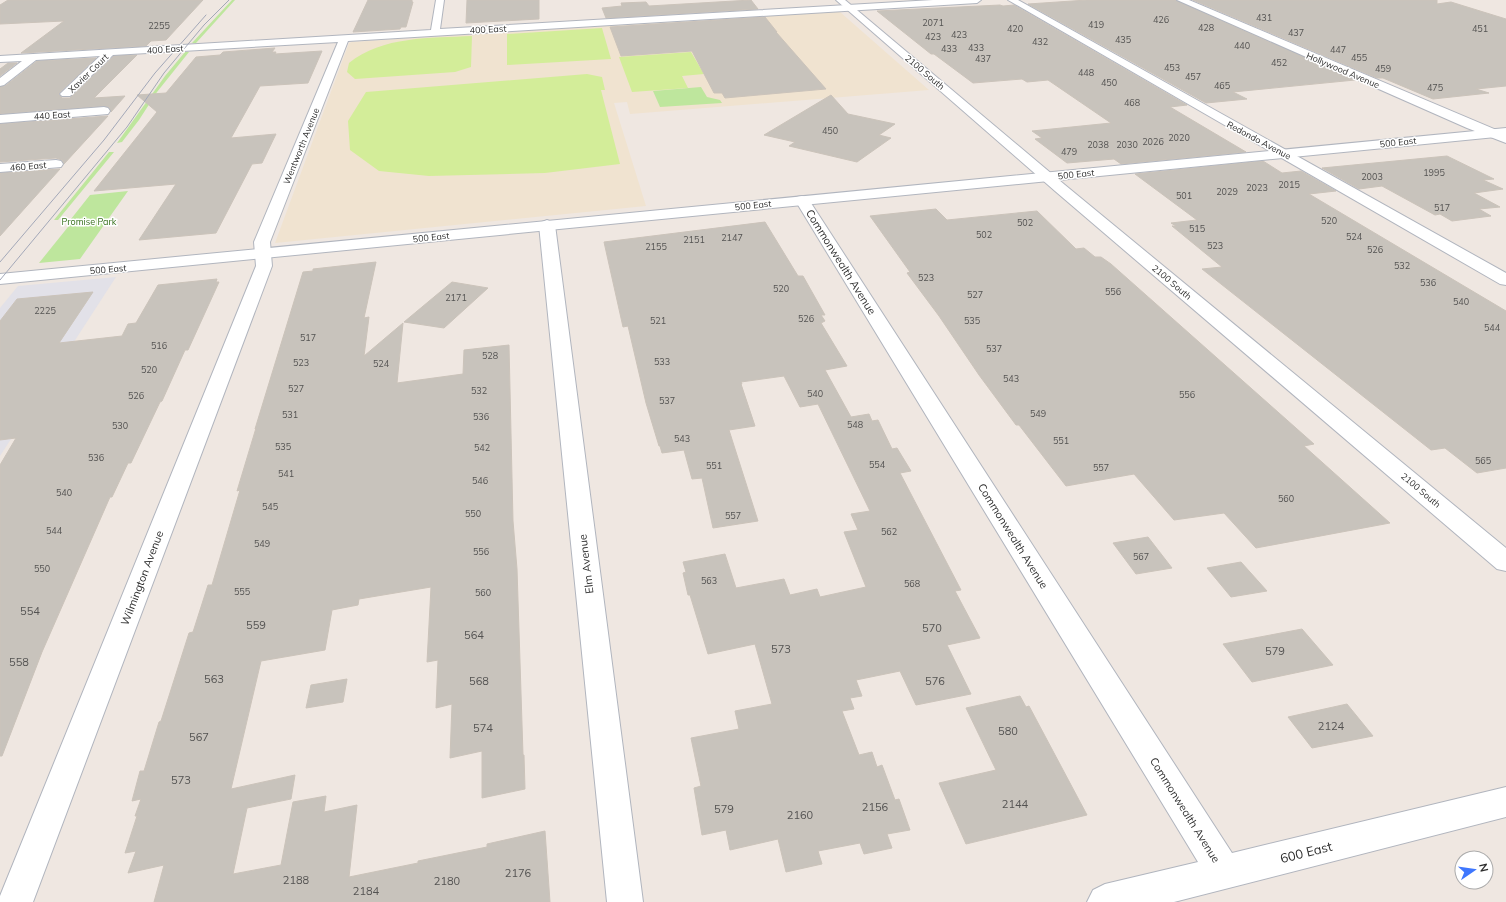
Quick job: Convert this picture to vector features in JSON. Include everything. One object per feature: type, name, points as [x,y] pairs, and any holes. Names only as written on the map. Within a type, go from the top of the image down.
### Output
[{"type":"street","points":[[435,33],[440,0]]},
{"type":"street","name":"2100 South","points":[[840,0],[1506,562]]},
{"type":"street","name":"400 East","points":[[0,60],[110,52],[977,0]]},
{"type":"street","name":"Redondo Avenue","points":[[1012,0],[1506,280]]},
{"type":"street","name":"Hollywood Avenue","points":[[1181,0],[1506,139]]},
{"type":"street","name":"Wentworth Avenue","points":[[263,254],[262,242],[344,38]]},
{"type":"street","name":"Xavier Court","points":[[66,94],[110,52]]},
{"type":"street","points":[[0,83],[32,58]]},
{"type":"street","name":"440 East","points":[[0,119],[104,111]]},
{"type":"street","name":"500 East","points":[[0,279],[1506,132]]},
{"type":"street","name":"460 East","points":[[0,168],[56,164]]},
{"type":"street","name":"Commonwealth Avenue","points":[[802,200],[1224,872]]},
{"type":"street","name":"Elm Avenue","points":[[547,225],[625,902]]},
{"type":"street","name":"Wilmington Avenue","points":[[15,902],[261,274],[264,266],[263,254]]},
{"type":"street","name":"600 East","points":[[1105,902],[1506,802]]},
{"type":"shaded area","points":[[834,11],[840,12],[929,90],[630,114],[627,102],[614,103],[646,206],[275,243],[349,43]]},
{"type":"shaded area","points":[[116,277],[0,456],[0,308],[18,286]]},
{"type":"green space","points":[[232,0],[235,0],[196,43],[192,43]]},
{"type":"green space","points":[[602,28],[611,59],[507,65],[507,34]]},
{"type":"green space","points":[[472,36],[471,67],[455,72],[355,79],[347,72],[349,63],[362,54],[392,43],[424,38]]},
{"type":"green space","points":[[185,52],[189,52],[157,92],[139,120],[122,142],[117,143],[165,76]]},
{"type":"green space","points":[[691,52],[704,74],[682,76],[688,88],[632,92],[619,57]]},
{"type":"green space","points":[[587,74],[602,77],[605,90],[601,90],[620,164],[545,173],[429,176],[379,171],[350,150],[348,121],[366,92]]},
{"type":"green space","points":[[701,87],[707,97],[720,100],[722,103],[660,107],[653,91]]},
{"type":"green space","points":[[109,152],[114,152],[58,220],[54,220]]},
{"type":"green space","name":"Promise Park","points":[[128,191],[80,259],[39,263],[72,222],[71,219],[90,195]]},
{"type":"building","points":[[8,0],[203,0],[166,40],[151,41],[146,46],[21,53],[64,21],[0,24],[0,5]]},
{"type":"building","points":[[368,0],[412,0],[413,2],[406,27],[401,27],[400,29],[353,32]]},
{"type":"building","points":[[467,0],[539,0],[539,19],[466,23]]},
{"type":"building","points":[[751,0],[758,9],[606,18],[602,8],[622,6],[621,3],[646,2],[649,6]]},
{"type":"building","points":[[1087,0],[1176,0],[1355,80],[1233,92],[1247,99],[1206,103],[1028,4]]},
{"type":"building","points":[[1193,0],[1437,0],[1437,4],[1451,2],[1506,19],[1506,86],[1476,89],[1489,93],[1433,99],[1383,78],[1377,78]]},
{"type":"building","points":[[1014,5],[1187,105],[1170,107],[1246,152],[1121,164],[1114,159],[1067,163],[1035,139],[1042,138],[1032,131],[1111,123],[1048,80],[1027,82],[1022,79],[973,83],[934,54],[931,54],[877,11]]},
{"type":"building","points":[[765,17],[776,32],[826,89],[725,98],[722,93],[714,93],[692,51],[621,56],[610,27]]},
{"type":"building","points":[[275,48],[272,52],[276,52],[275,54],[322,51],[308,83],[260,86],[231,138],[276,134],[262,163],[252,164],[216,233],[139,240],[176,184],[94,191],[157,112],[137,95],[166,93],[196,57],[220,55],[223,52]]},
{"type":"building","points":[[137,55],[94,98],[125,96],[111,112],[109,107],[104,106],[0,114],[0,87],[5,86],[37,61],[96,58],[58,94],[62,98],[70,98],[114,56]]},
{"type":"building","points":[[8,63],[17,63],[0,76],[0,69]]},
{"type":"building","points":[[831,95],[848,114],[895,124],[879,135],[891,138],[857,162],[789,146],[795,142],[764,135]]},
{"type":"building","points":[[108,116],[64,164],[62,160],[56,158],[0,162],[0,124]]},
{"type":"building","points":[[1447,156],[1494,179],[1483,180],[1503,189],[1474,193],[1500,207],[1479,209],[1491,216],[1452,221],[1440,214],[1435,215],[1382,186],[1359,189],[1322,168]]},
{"type":"building","points":[[1263,161],[1282,173],[1301,171],[1336,191],[1309,194],[1506,311],[1506,468],[1477,473],[1445,448],[1431,450],[1202,269],[1222,267],[1172,226],[1176,226],[1171,223],[1197,220],[1135,174]]},
{"type":"building","points":[[60,169],[0,236],[0,173]]},
{"type":"building","points":[[936,209],[947,220],[1037,211],[1076,249],[1084,248],[1095,257],[1101,257],[1111,264],[1314,444],[1304,446],[1390,523],[1256,548],[1224,513],[1174,520],[1134,474],[1066,486],[1019,425],[1016,425],[979,375],[939,316],[907,273],[910,272],[870,216]]},
{"type":"building","points":[[765,222],[798,276],[803,276],[825,315],[821,315],[825,321],[821,323],[847,366],[825,370],[851,417],[869,414],[872,421],[878,420],[892,449],[897,448],[911,471],[900,473],[961,590],[955,591],[980,638],[947,645],[971,694],[916,705],[900,671],[856,680],[862,696],[850,698],[854,709],[842,711],[859,755],[872,752],[877,767],[882,765],[895,800],[899,799],[910,830],[887,834],[892,848],[864,854],[860,843],[818,851],[822,864],[786,872],[778,839],[730,850],[726,830],[702,835],[694,788],[701,786],[691,738],[739,729],[735,711],[772,704],[755,644],[708,654],[690,595],[688,595],[683,573],[686,572],[683,562],[725,554],[736,588],[784,579],[790,595],[817,589],[820,597],[866,587],[844,532],[858,530],[851,514],[870,511],[818,404],[800,407],[784,376],[741,382],[755,426],[729,430],[758,521],[713,528],[702,478],[692,479],[684,450],[662,453],[659,446],[646,403],[628,326],[623,327],[604,242]]},
{"type":"building","points":[[376,262],[364,318],[369,317],[364,356],[403,323],[397,383],[463,374],[464,350],[509,345],[513,521],[517,569],[525,789],[482,798],[482,751],[450,758],[452,704],[436,708],[438,660],[427,662],[431,587],[359,599],[358,605],[332,610],[325,650],[261,661],[231,789],[295,775],[291,799],[247,808],[233,874],[281,865],[293,802],[326,796],[324,812],[357,805],[349,877],[487,847],[487,844],[545,831],[550,902],[154,902],[164,865],[128,873],[136,851],[125,853],[141,799],[132,801],[140,771],[144,771],[189,633],[193,632],[208,585],[212,585],[240,490],[237,491],[256,428],[255,429],[303,272],[313,271],[313,269]]},
{"type":"building","points":[[217,279],[216,282],[219,282],[188,350],[185,350],[162,401],[160,402],[131,463],[128,463],[112,497],[110,497],[42,652],[2,756],[0,756],[0,465],[16,438],[0,440],[0,321],[17,299],[93,292],[59,343],[122,336],[128,324],[136,323],[158,285]]},
{"type":"building","points":[[452,282],[488,288],[444,328],[404,322]]},
{"type":"building","points":[[1148,537],[1172,568],[1136,574],[1113,543]]},
{"type":"building","points":[[1241,562],[1267,591],[1231,597],[1207,568]]},
{"type":"building","points":[[1302,629],[1333,665],[1252,682],[1223,644]]},
{"type":"building","points":[[347,679],[343,702],[306,708],[311,685]]},
{"type":"building","points":[[1020,696],[1026,707],[1029,706],[1087,815],[966,844],[939,783],[996,770],[966,708]]},
{"type":"building","points":[[1347,704],[1373,736],[1312,748],[1288,717]]},
{"type":"tram line","points":[[0,280],[127,127],[164,73],[204,25],[229,0]]},
{"type":"tram line","points":[[0,262],[104,140],[155,73],[206,15]]}]
